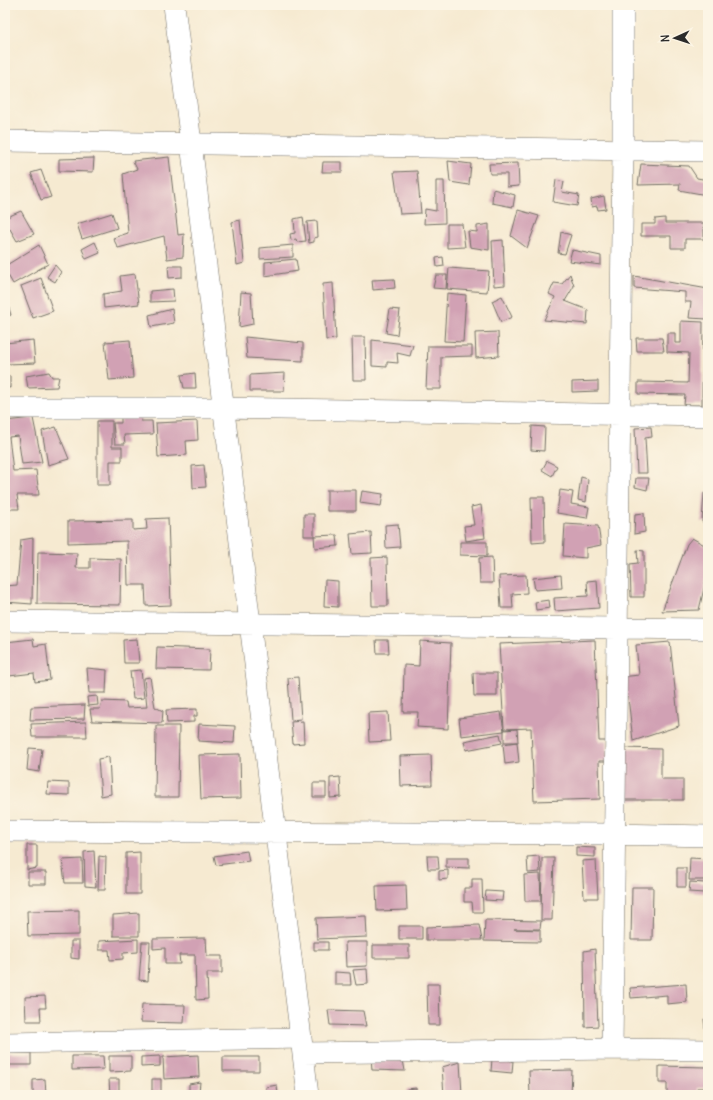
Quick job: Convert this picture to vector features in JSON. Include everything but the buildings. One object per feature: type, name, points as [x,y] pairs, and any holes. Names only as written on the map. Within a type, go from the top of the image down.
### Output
[{"type":"street","points":[[174,5],[308,1095]]},
{"type":"street","points":[[612,1049],[623,150],[623,5]]},
{"type":"street","points":[[5,142],[708,151]]},
{"type":"street","points":[[5,408],[223,408],[620,416],[708,416]]},
{"type":"street","points":[[5,621],[708,629]]},
{"type":"street","points":[[5,831],[614,834],[708,836]]},
{"type":"street","points":[[5,1043],[708,1050]]}]
